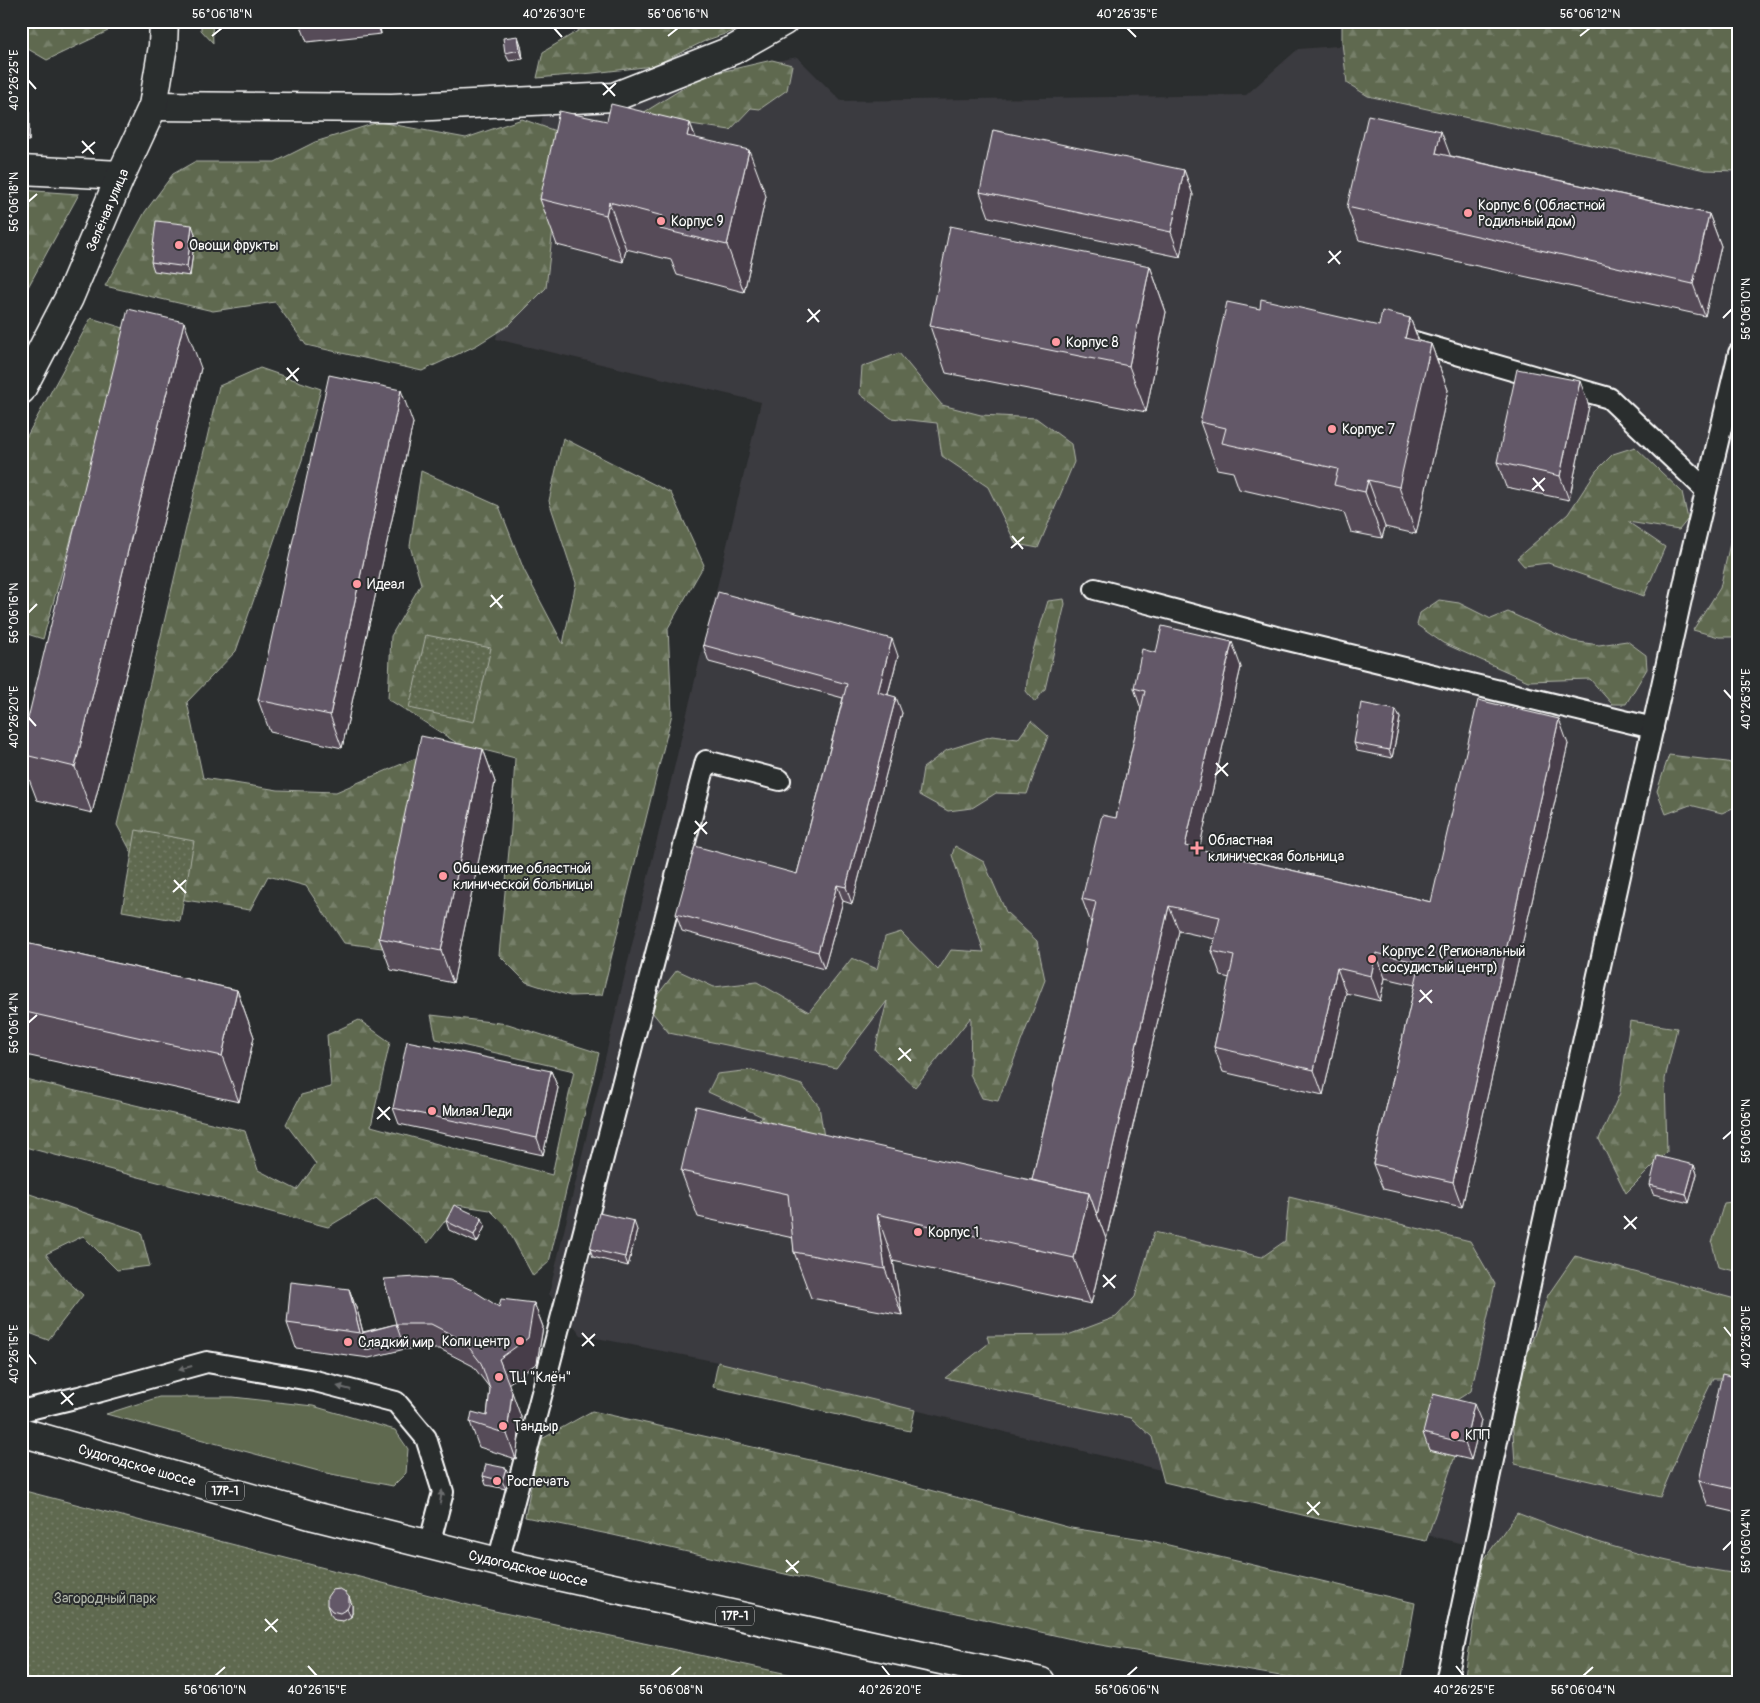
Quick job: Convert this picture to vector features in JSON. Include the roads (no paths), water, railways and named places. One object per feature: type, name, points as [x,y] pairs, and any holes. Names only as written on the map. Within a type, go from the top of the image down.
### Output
[{"type":"street","name":"Зелёная улица","points":[[21,390],[69,298],[121,175],[153,106],[163,46],[164,21]]},
{"type":"street","points":[[153,106],[392,108],[614,97],[733,50],[784,21]]},
{"type":"street","points":[[21,170],[121,175]]},
{"type":"street","name":"Судогодское шоссе","points":[[21,1432],[314,1516],[498,1562],[1041,1682]]},
{"type":"lane","points":[[1389,335],[1610,398],[1706,490]]},
{"type":"lane","points":[[1446,1682],[1539,1242],[1652,728],[1739,353]]},
{"type":"lane","points":[[1095,589],[1280,638],[1652,728]]},
{"type":"lane","points":[[498,1562],[706,761],[780,780]]},
{"type":"lane","points":[[21,1411],[207,1362],[315,1381],[396,1402],[426,1438],[443,1492],[429,1545]]},
{"type":"place","name":"Корпус 6 (Областной Родильный дом)","points":[[1468,213]]},
{"type":"place","name":"Корпус 9","points":[[661,221]]},
{"type":"place","name":"Овощи фрукты","points":[[179,245]]},
{"type":"place","name":"Корпус 8","points":[[1056,342]]},
{"type":"place","name":"Корпус 7","points":[[1332,429]]},
{"type":"place","name":"Идеал","points":[[357,584]]},
{"type":"place","name":"Областная клиническая больница","points":[[1197,848]]},
{"type":"place","name":"Общежитие областной клинической больницы","points":[[443,876]]},
{"type":"place","name":"Корпус 2 (Региональный сосудистый центр)","points":[[1372,959]]},
{"type":"place","name":"Милая Леди","points":[[432,1111]]},
{"type":"place","name":"Корпус 1","points":[[918,1232]]},
{"type":"place","name":"Копи центр","points":[[520,1341]]},
{"type":"place","name":"Сладкий мир","points":[[348,1342]]},
{"type":"place","name":"ТЦ \"Клён\"","points":[[499,1377]]},
{"type":"place","name":"Тандыр","points":[[503,1426]]},
{"type":"place","name":"КПП","points":[[1455,1435]]},
{"type":"place","name":"Роспечать","points":[[497,1481]]},
{"type":"park label","name":"Загородный парк","points":[[105,1598]]}]
